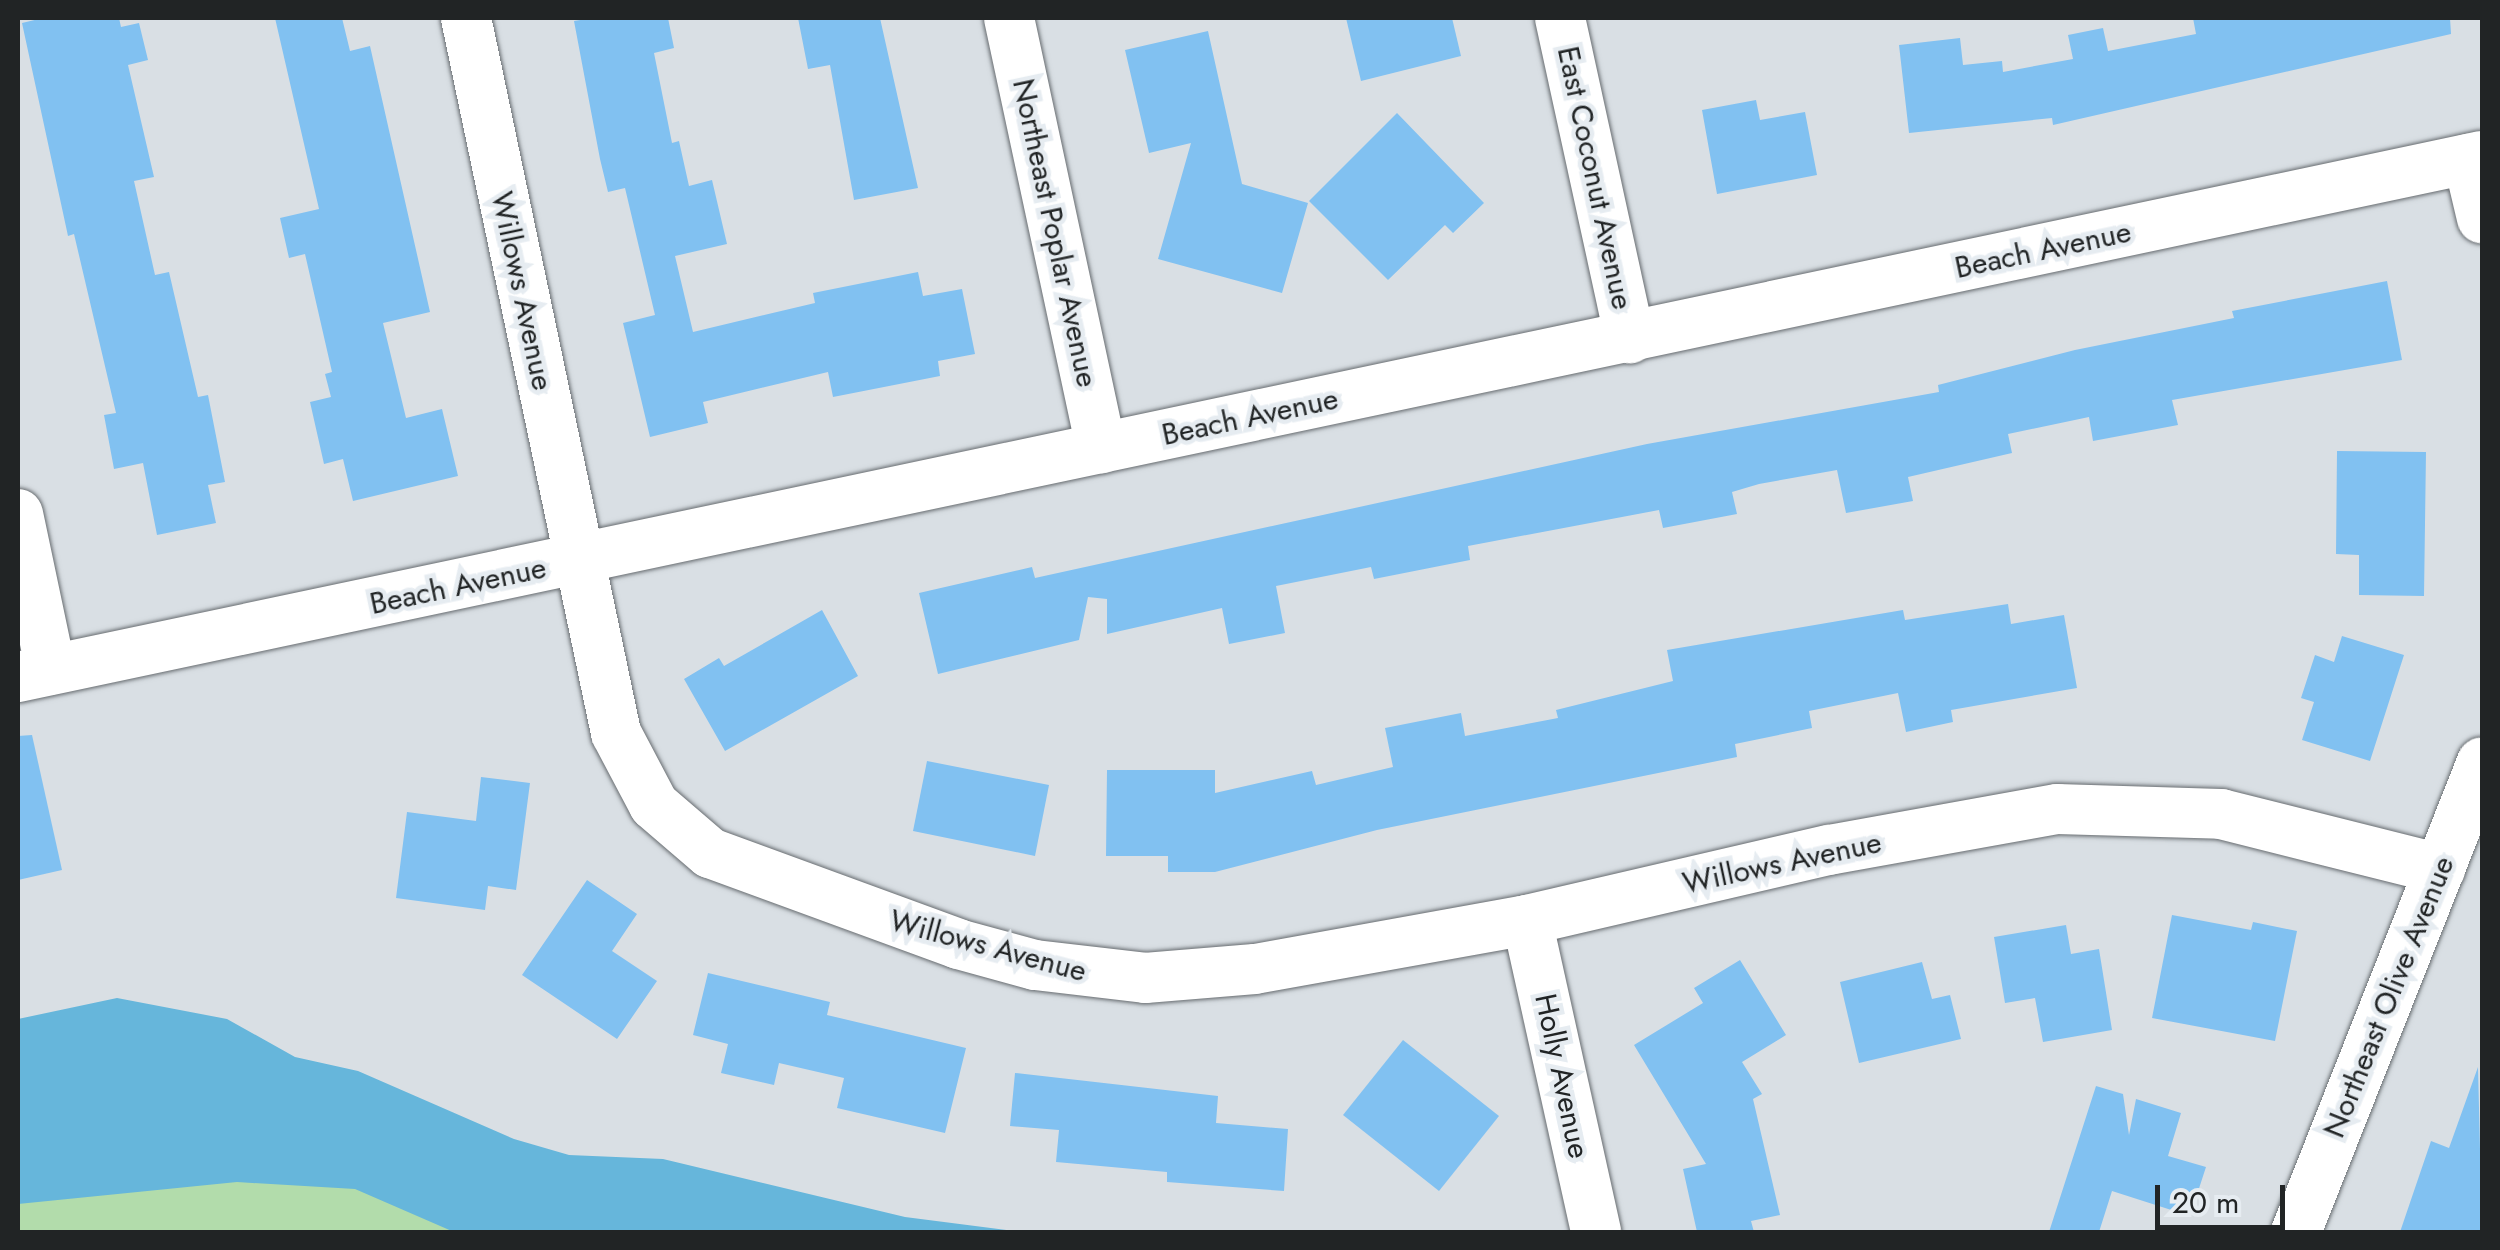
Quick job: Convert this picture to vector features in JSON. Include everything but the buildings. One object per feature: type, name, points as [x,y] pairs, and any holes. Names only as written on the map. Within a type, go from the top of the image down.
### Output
[{"type":"street","name":"Willows Avenue","points":[[466,18],[616,733],[654,805],[710,853],[852,910],[1035,965],[1146,978],[1255,969],[1527,920],[1829,850],[2057,809],[2221,814],[2440,869]]},
{"type":"street","name":"Northeast Poplar Avenue","points":[[1009,18],[1101,448]]},
{"type":"street","name":"East Coconut Avenue","points":[[1560,18],[1630,338]]},
{"type":"street","name":"Beach Avenue","points":[[34,673],[2475,158]]},
{"type":"street","points":[[2475,158],[2482,218]]},
{"type":"street","points":[[18,514],[34,673]]},
{"type":"street","name":"Northeast Olive Avenue","points":[[2296,1232],[2482,762]]},
{"type":"street","name":"Holly Avenue","points":[[1527,920],[1596,1232]]},
{"type":"green space","points":[[18,1105],[922,1232],[18,1232]]},
{"type":"water","points":[[117,998],[227,1019],[295,1057],[358,1071],[514,1139],[569,1155],[663,1159],[905,1217],[1021,1232],[454,1232],[355,1189],[237,1182],[18,1204],[18,1019]]}]
